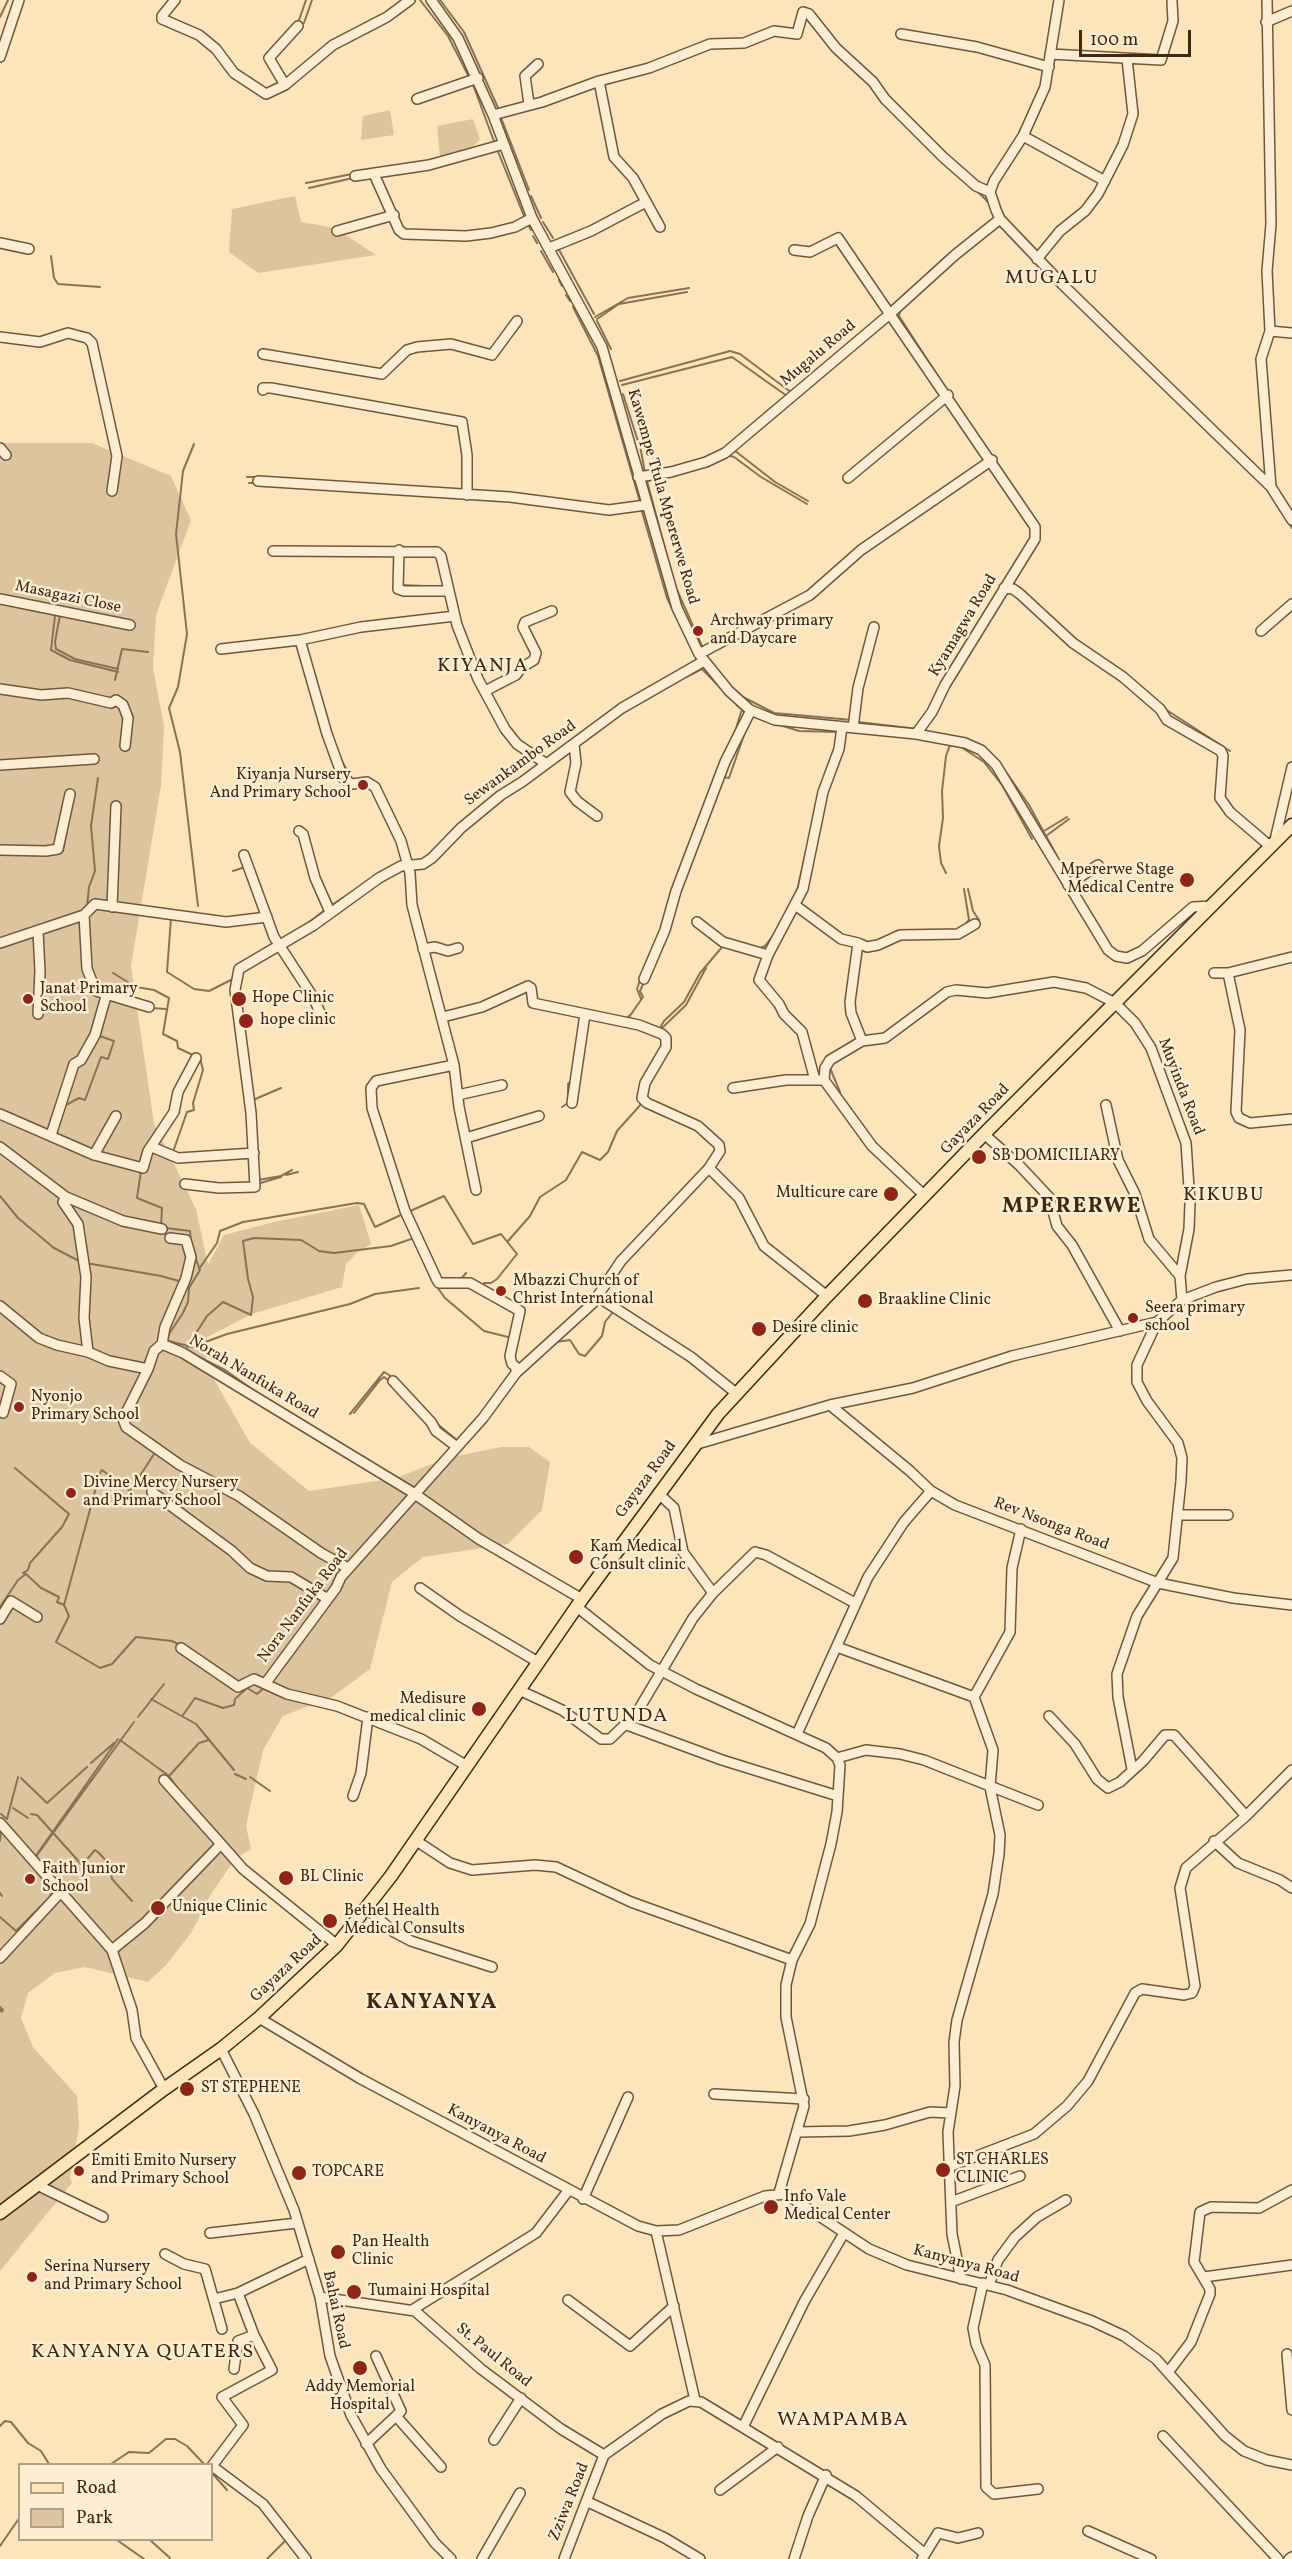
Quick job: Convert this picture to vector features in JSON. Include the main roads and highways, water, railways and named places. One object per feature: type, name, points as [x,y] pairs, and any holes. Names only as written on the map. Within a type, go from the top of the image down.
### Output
[{"type":"main road","name":"Gayaza Road","points":[[0,2213],[164,2089],[221,2049],[259,2018],[337,1945],[367,1909],[658,1493],[692,1446],[736,1393],[984,1134],[1292,825]]},
{"type":"waterway","points":[[0,17],[8,0]]},
{"type":"waterway","points":[[299,20],[306,0]]},
{"type":"waterway","points":[[304,23],[312,0]]},
{"type":"waterway","points":[[420,0],[448,36],[469,77]]},
{"type":"waterway","points":[[440,0],[464,32],[499,110]]},
{"type":"waterway","points":[[159,17],[160,23],[178,31]]},
{"type":"waterway","points":[[472,82],[495,144]]},
{"type":"waterway","points":[[500,115],[529,190]]},
{"type":"waterway","points":[[497,149],[524,216]]},
{"type":"waterway","points":[[306,183],[352,174]]},
{"type":"waterway","points":[[309,188],[353,178]]},
{"type":"waterway","points":[[977,191],[989,203]]},
{"type":"waterway","points":[[531,196],[541,218]]},
{"type":"waterway","points":[[543,222],[553,238]]},
{"type":"waterway","points":[[527,223],[531,230]]},
{"type":"waterway","points":[[533,236],[537,243]]},
{"type":"waterway","points":[[558,248],[594,314]]},
{"type":"waterway","points":[[541,251],[553,272]]},
{"type":"waterway","points":[[51,256],[54,278],[58,284],[100,287]]},
{"type":"waterway","points":[[929,272],[947,256]]},
{"type":"waterway","points":[[559,280],[562,286]]},
{"type":"waterway","points":[[595,317],[628,298],[689,288]]},
{"type":"waterway","points":[[597,319],[619,304],[687,292]]},
{"type":"waterway","points":[[566,295],[570,301]]},
{"type":"waterway","points":[[573,307],[598,356],[640,502]]},
{"type":"waterway","points":[[900,310],[899,316],[943,384]]},
{"type":"waterway","points":[[1097,312],[1149,363]]},
{"type":"waterway","points":[[597,321],[611,349]]},
{"type":"waterway","points":[[509,339],[520,325]]},
{"type":"waterway","points":[[1257,357],[1264,337]]},
{"type":"waterway","points":[[460,342],[472,345]]},
{"type":"waterway","points":[[620,381],[730,351],[740,354],[792,393]]},
{"type":"waterway","points":[[622,385],[732,357],[787,396]]},
{"type":"waterway","points":[[623,394],[641,451],[645,473]]},
{"type":"waterway","points":[[746,430],[771,408]]},
{"type":"waterway","points":[[194,444],[183,471],[176,534],[187,634],[178,687],[169,708],[180,752],[198,906]]},
{"type":"waterway","points":[[734,450],[775,482],[808,501]]},
{"type":"waterway","points":[[727,455],[734,457],[761,477],[807,504]]},
{"type":"waterway","points":[[247,477],[256,477]]},
{"type":"waterway","points":[[651,480],[647,481],[674,582]]},
{"type":"waterway","points":[[249,483],[257,483]]},
{"type":"waterway","points":[[537,505],[555,507]]},
{"type":"waterway","points":[[641,508],[667,598],[698,662]]},
{"type":"waterway","points":[[1281,511],[1292,528]]},
{"type":"waterway","points":[[1008,575],[1026,546]]},
{"type":"waterway","points":[[401,585],[446,587]]},
{"type":"waterway","points":[[677,590],[702,646]]},
{"type":"waterway","points":[[31,610],[61,616]]},
{"type":"waterway","points":[[60,615],[55,642],[56,649],[75,659],[118,669]]},
{"type":"waterway","points":[[55,616],[51,650],[70,660],[118,672]]},
{"type":"waterway","points":[[344,635],[365,631]]},
{"type":"waterway","points":[[115,680],[122,649],[148,652]]},
{"type":"waterway","points":[[686,677],[702,669],[746,714]]},
{"type":"waterway","points":[[729,685],[743,697],[774,713],[852,720]]},
{"type":"waterway","points":[[639,703],[660,691]]},
{"type":"waterway","points":[[1165,709],[1230,751]]},
{"type":"waterway","points":[[735,732],[741,712]]},
{"type":"waterway","points":[[751,716],[799,731],[839,732]]},
{"type":"waterway","points":[[495,720],[508,740]]},
{"type":"waterway","points":[[858,722],[918,729]]},
{"type":"waterway","points":[[723,777],[729,778],[744,735]]},
{"type":"waterway","points":[[945,744],[961,747],[984,762],[1002,785],[1032,839]]},
{"type":"waterway","points":[[946,873],[941,863],[939,846],[943,818],[942,791],[946,756],[950,745]]},
{"type":"waterway","points":[[340,758],[352,779]]},
{"type":"waterway","points":[[999,762],[1029,805],[1057,856]]},
{"type":"waterway","points":[[27,768],[39,767]]},
{"type":"waterway","points":[[87,907],[89,887],[95,871],[91,826],[98,778]]},
{"type":"waterway","points":[[1044,831],[1067,817]]},
{"type":"waterway","points":[[1046,836],[1069,819]]},
{"type":"waterway","points":[[53,854],[63,851],[67,830]]},
{"type":"waterway","points":[[797,891],[805,856]]},
{"type":"waterway","points":[[233,871],[245,867]]},
{"type":"waterway","points":[[330,906],[361,886]]},
{"type":"waterway","points":[[964,889],[969,920],[964,926]]},
{"type":"waterway","points":[[968,889],[973,911],[979,920]]},
{"type":"waterway","points":[[304,926],[326,909]]},
{"type":"waterway","points":[[171,918],[167,972],[194,989],[209,991],[233,979]]},
{"type":"waterway","points":[[823,931],[838,941]]},
{"type":"waterway","points":[[758,949],[765,946],[775,933]]},
{"type":"waterway","points":[[658,1031],[664,1021],[684,1002],[700,973],[723,946]]},
{"type":"waterway","points":[[661,1029],[686,1005],[706,968]]},
{"type":"waterway","points":[[113,973],[136,987],[154,990],[169,998],[163,1034],[177,1041],[178,1048],[195,1056]]},
{"type":"waterway","points":[[640,980],[637,989],[641,999]]},
{"type":"waterway","points":[[627,1020],[643,997],[640,991],[644,982]]},
{"type":"waterway","points":[[151,1008],[166,1009]]},
{"type":"waterway","points":[[625,1020],[633,1012]]},
{"type":"waterway","points":[[64,1106],[79,1098],[85,1100],[101,1057],[108,1059],[114,1041],[97,1035]]},
{"type":"waterway","points":[[173,1152],[187,1112],[194,1110],[193,1103],[203,1070],[200,1058]]},
{"type":"waterway","points":[[830,1068],[840,1092]]},
{"type":"waterway","points":[[376,1077],[396,1073]]},
{"type":"waterway","points":[[562,1107],[568,1103],[568,1084],[572,1080]]},
{"type":"waterway","points":[[253,1100],[281,1088]]},
{"type":"waterway","points":[[508,1241],[530,1216],[540,1197],[566,1180],[582,1152],[600,1160],[608,1152],[617,1131],[643,1102]]},
{"type":"waterway","points":[[56,1135],[59,1124]]},
{"type":"waterway","points":[[258,1180],[281,1176],[292,1170]]},
{"type":"waterway","points":[[141,1171],[137,1198],[162,1208],[161,1227]]},
{"type":"waterway","points":[[286,1175],[298,1172]]},
{"type":"waterway","points":[[257,1184],[281,1177]]},
{"type":"waterway","points":[[0,1196],[18,1218],[54,1248],[81,1262]]},
{"type":"waterway","points":[[408,1212],[444,1196],[473,1244],[501,1234],[517,1254],[497,1279],[491,1283],[484,1283]]},
{"type":"waterway","points":[[199,1269],[217,1243],[220,1231],[243,1222],[357,1203],[364,1204],[375,1227],[403,1214]]},
{"type":"waterway","points":[[166,1228],[190,1231],[191,1243]]},
{"type":"waterway","points":[[187,1347],[207,1316],[223,1302],[251,1315],[253,1297],[243,1241],[254,1238],[301,1240],[319,1251],[334,1253],[391,1246],[414,1238]]},
{"type":"waterway","points":[[167,1337],[183,1313],[188,1302],[189,1288],[200,1270],[195,1257]]},
{"type":"waterway","points":[[86,1263],[161,1276],[179,1281],[180,1284]]},
{"type":"waterway","points":[[461,1279],[466,1273]]},
{"type":"waterway","points":[[437,1287],[445,1298],[484,1331],[512,1338]]},
{"type":"waterway","points":[[165,1340],[192,1347],[227,1334],[350,1304],[375,1294],[419,1288]]},
{"type":"waterway","points":[[556,1342],[570,1340],[579,1354],[585,1356],[602,1336],[605,1322],[613,1312]]},
{"type":"waterway","points":[[168,1341],[182,1348]]},
{"type":"waterway","points":[[143,1365],[149,1354]]},
{"type":"waterway","points":[[197,1356],[225,1370],[266,1399]]},
{"type":"waterway","points":[[350,1414],[384,1372],[394,1378]]},
{"type":"waterway","points":[[354,1413],[380,1380],[384,1377],[389,1381]]},
{"type":"waterway","points":[[435,1422],[458,1441]]},
{"type":"waterway","points":[[26,1574],[41,1588],[59,1597],[57,1602],[64,1605],[100,1473],[102,1470],[130,1491],[156,1451]]},
{"type":"waterway","points":[[0,1607],[18,1580],[26,1574],[23,1573],[28,1570],[30,1563],[62,1527],[69,1514],[15,1468]]},
{"type":"waterway","points":[[64,1605],[69,1616],[56,1642],[100,1668],[112,1664],[136,1637],[172,1641],[180,1645]]},
{"type":"waterway","points":[[138,1717],[164,1684]]},
{"type":"waterway","points":[[183,1715],[195,1698],[223,1708],[234,1705],[235,1699],[247,1688],[257,1694],[264,1688]]},
{"type":"waterway","points":[[151,1699],[196,1724],[234,1770]]},
{"type":"waterway","points":[[35,1858],[134,1722]]},
{"type":"waterway","points":[[35,1857],[118,1739]]},
{"type":"waterway","points":[[120,1740],[169,1776],[199,1743],[209,1740]]},
{"type":"waterway","points":[[91,1763],[114,1743]]},
{"type":"waterway","points":[[21,1778],[47,1803],[87,1767]]},
{"type":"waterway","points":[[235,1774],[246,1779]]},
{"type":"waterway","points":[[169,1776],[178,1789]]},
{"type":"waterway","points":[[1,1814],[7,1819],[18,1777]]},
{"type":"waterway","points":[[250,1777],[270,1791]]},
{"type":"waterway","points":[[13,1808],[28,1818]]},
{"type":"waterway","points":[[31,1814],[37,1815],[82,1865],[95,1850],[98,1852],[110,1865],[112,1879],[132,1901]]},
{"type":"waterway","points":[[0,1841],[1,1830]]},
{"type":"waterway","points":[[0,1917],[16,1931],[54,1890]]},
{"type":"waterway","points":[[0,2007],[3,2010]]},
{"type":"waterway","points":[[0,2426],[5,2421],[11,2422],[28,2443],[41,2451],[48,2463]]},
{"type":"waterway","points":[[112,2463],[129,2452],[149,2453],[166,2439],[175,2439],[187,2446],[203,2463]]},
{"type":"waterway","points":[[213,2474],[227,2490]]},
{"type":"waterway","points":[[0,2546],[18,2520]]},
{"type":"waterway","points":[[118,2541],[144,2559]]},
{"type":"waterway","points":[[151,2541],[170,2558]]},
{"type":"waterway","points":[[267,2559],[285,2541]]},
{"type":"place","name":"Archway primary and Daycare","points":[[698,631]]},
{"type":"place","name":"Kiyanja Nursery And Primary School","points":[[363,785]]},
{"type":"place","name":"Mpererwe Stage Medical Centre","points":[[1187,880]]},
{"type":"place","name":"Janat Primary School","points":[[28,999]]},
{"type":"place","name":"Hope Clinic","points":[[239,999]]},
{"type":"place","name":"hope clinic","points":[[246,1021]]},
{"type":"place","name":"SB DOMICILIARY","points":[[979,1157]]},
{"type":"place","name":"Multicure care","points":[[891,1194]]},
{"type":"place","name":"Mbazzi Church of Christ International","points":[[501,1291]]},
{"type":"place","name":"Braakline Clinic","points":[[865,1301]]},
{"type":"place","name":"Seera primary school","points":[[1133,1318]]},
{"type":"place","name":"Desire clinic","points":[[759,1329]]},
{"type":"place","name":"Nyonjo Primary School","points":[[19,1407]]},
{"type":"place","name":"Divine Mercy Nursery and Primary School","points":[[71,1493]]},
{"type":"place","name":"Kam Medical Consult clinic","points":[[576,1557]]},
{"type":"place","name":"Medisure medical clinic","points":[[479,1709]]},
{"type":"place","name":"BL Clinic","points":[[286,1878]]},
{"type":"place","name":"Faith Junior School","points":[[30,1879]]},
{"type":"place","name":"Unique Clinic","points":[[158,1908]]},
{"type":"place","name":"Bethel Health Medical Consults","points":[[330,1921]]},
{"type":"place","name":"ST STEPHENE","points":[[187,2089]]},
{"type":"place","name":"ST CHARLES CLINIC","points":[[943,2170]]},
{"type":"place","name":"Emiti Emito Nursery and Primary School","points":[[79,2171]]},
{"type":"place","name":"TOPCARE","points":[[299,2173]]},
{"type":"place","name":"Info Vale Medical Center","points":[[771,2207]]},
{"type":"place","name":"Pan Health Clinic","points":[[338,2252]]},
{"type":"place","name":"Serina Nursery and Primary School","points":[[32,2277]]},
{"type":"place","name":"Tumaini Hospital","points":[[354,2292]]},
{"type":"place","name":"Addy Memorial Hospital","points":[[360,2368]]},
{"type":"district","name":"MUGALU","points":[[1052,279]]},
{"type":"district","name":"KIYANJA","points":[[483,667]]},
{"type":"district","name":"KIKUBU","points":[[1224,1196]]},
{"type":"district","name":"MPERERWE","points":[[1072,1208]]},
{"type":"district","name":"LUTUNDA","points":[[617,1717]]},
{"type":"district","name":"KANYANYA","points":[[432,2004]]},
{"type":"district","name":"KANYANYA QUATERS","points":[[143,2353]]},
{"type":"district","name":"WAMPAMBA","points":[[843,2421]]}]
